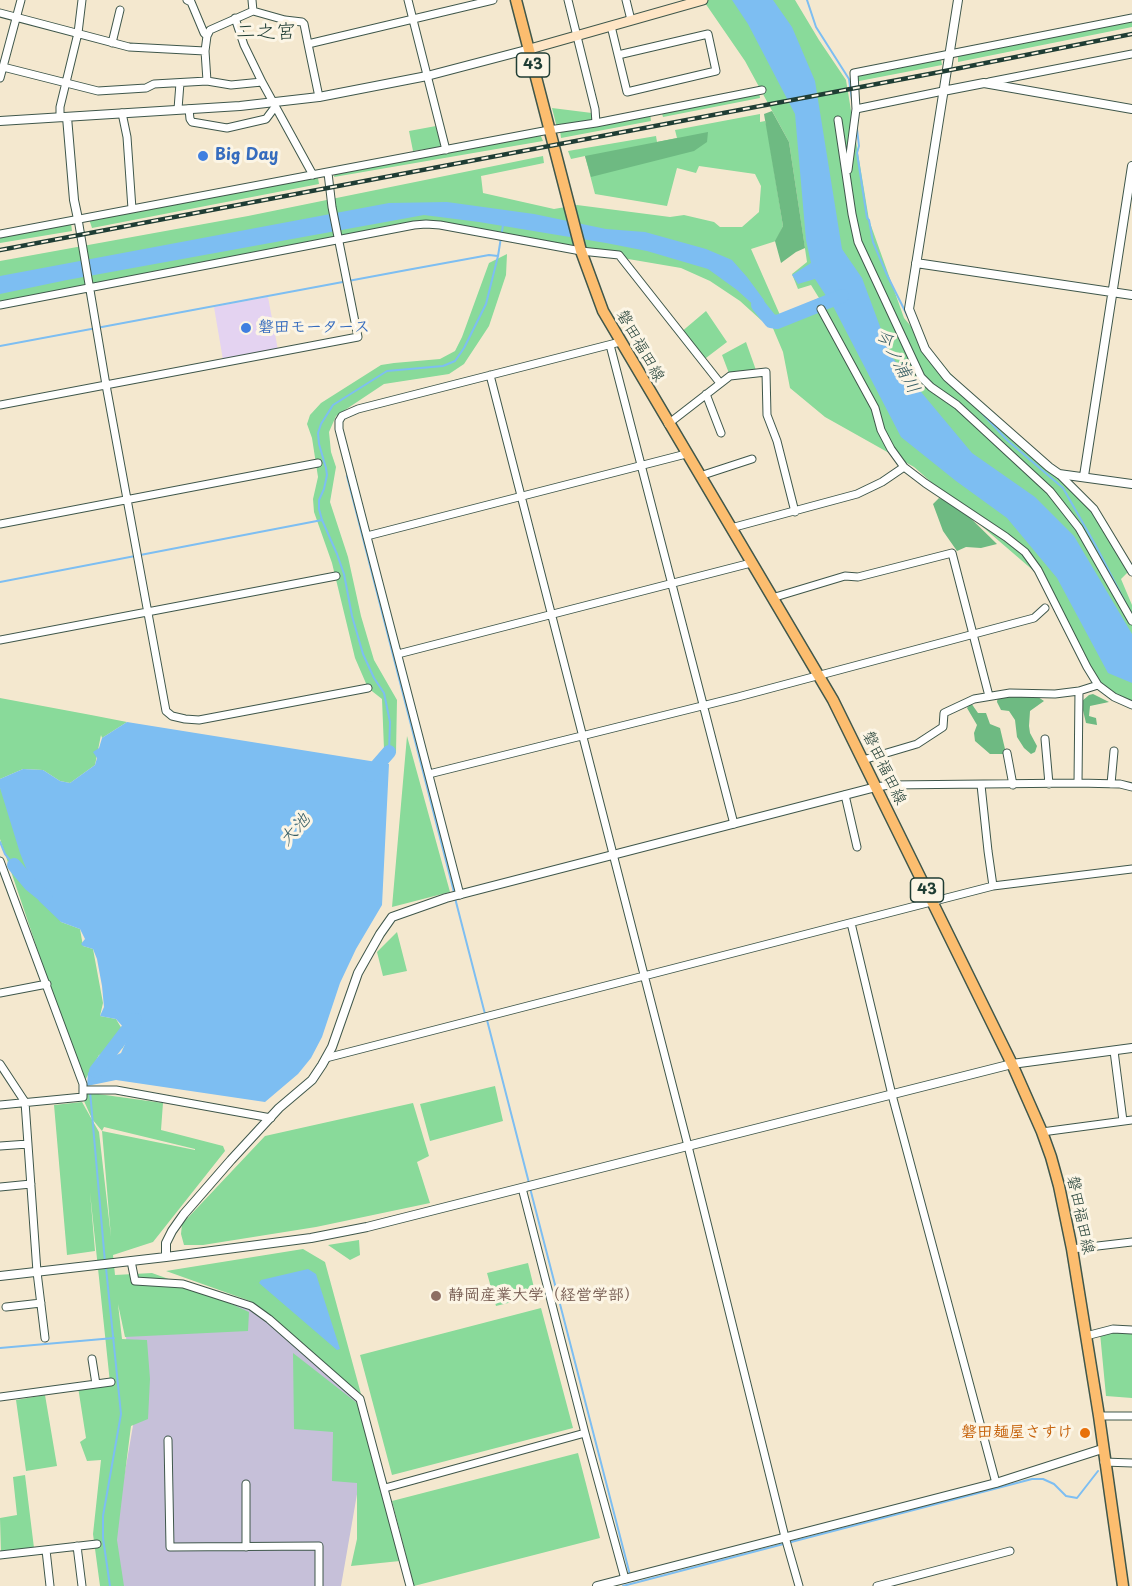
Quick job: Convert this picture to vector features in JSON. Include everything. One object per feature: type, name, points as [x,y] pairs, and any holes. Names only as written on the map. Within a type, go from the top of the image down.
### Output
[{"type":"main road","name":"磐田福田線","points":[[516,0],[580,250],[615,343],[700,476],[833,700],[1012,1064],[1042,1132],[1059,1186],[1072,1249],[1104,1462],[1126,1585]]},
{"type":"main road","points":[[530,50],[703,0]]},
{"type":"street","points":[[0,78],[21,0]]},
{"type":"street","points":[[82,0],[78,33],[60,106],[64,117],[74,200],[106,385],[166,711],[172,716],[199,720],[368,688]]},
{"type":"street","points":[[187,0],[191,2],[207,36]]},
{"type":"street","points":[[252,0],[253,11]]},
{"type":"street","points":[[408,0],[446,150]]},
{"type":"street","points":[[308,44],[493,0]]},
{"type":"street","points":[[626,0],[631,20]]},
{"type":"street","points":[[958,0],[909,309],[925,349],[947,377],[1059,474],[1094,509],[1132,572]]},
{"type":"street","points":[[571,1],[597,123]]},
{"type":"street","points":[[112,43],[120,10]]},
{"type":"street","points":[[207,81],[205,51],[210,30],[253,11],[304,24],[319,97]]},
{"type":"street","points":[[0,13],[129,47],[205,51]]},
{"type":"street","points":[[235,18],[244,45],[262,82],[313,176]]},
{"type":"street","points":[[847,178],[856,109],[854,73],[1132,18]]},
{"type":"street","points":[[611,26],[618,55],[627,92],[716,71],[708,34],[618,55]]},
{"type":"street","points":[[0,122],[178,109],[274,105],[427,76],[530,50]]},
{"type":"street","points":[[856,109],[1132,54]]},
{"type":"street","points":[[3,67],[99,91],[146,88],[154,84],[207,81],[231,85],[262,82]]},
{"type":"street","points":[[178,109],[180,83]]},
{"type":"street","points":[[984,83],[1132,109]]},
{"type":"street","points":[[0,234],[762,90]]},
{"type":"street","points":[[189,109],[192,122],[227,128],[266,118],[274,105]]},
{"type":"street","points":[[122,113],[132,209]]},
{"type":"street","points":[[838,120],[858,242],[921,377],[957,405],[1050,491],[1079,528],[1132,621]]},
{"type":"street","points":[[1084,477],[1132,166]]},
{"type":"street","points":[[0,405],[358,337],[332,207],[328,173]]},
{"type":"street","points":[[0,305],[90,285],[338,238],[426,224],[619,255],[720,383]]},
{"type":"street","points":[[916,263],[1132,295]]},
{"type":"street","points":[[821,309],[875,408],[881,430],[904,467],[1025,552],[1038,570],[1098,685],[1114,697],[1132,705]]},
{"type":"street","points":[[460,895],[339,429],[342,416],[358,409],[615,343],[640,465],[734,824]]},
{"type":"street","points":[[668,424],[730,376],[766,372],[767,415],[777,441],[795,512]]},
{"type":"street","points":[[490,375],[584,734],[798,1586]]},
{"type":"street","points":[[706,394],[721,433]]},
{"type":"street","points":[[367,536],[686,454]]},
{"type":"street","points":[[700,476],[752,459]]},
{"type":"street","points":[[0,524],[318,463]]},
{"type":"street","points":[[730,528],[857,494],[882,482],[904,467]]},
{"type":"street","points":[[1059,474],[1132,484]]},
{"type":"street","points":[[772,597],[845,576],[858,577],[952,553],[989,696]]},
{"type":"street","points":[[398,654],[751,563]]},
{"type":"street","points":[[0,640],[336,576]]},
{"type":"street","points":[[429,774],[1034,618],[1045,608]]},
{"type":"street","points":[[863,760],[917,744],[944,728],[944,713],[974,699],[1010,693],[1055,694],[1079,691],[1098,685]]},
{"type":"street","points":[[1078,783],[1079,691]]},
{"type":"street","points":[[1045,740],[1049,784]]},
{"type":"street","points":[[1111,784],[1114,751]]},
{"type":"street","points":[[1007,753],[1013,785]]},
{"type":"street","points":[[166,1257],[166,1243],[184,1214],[279,1108],[312,1080],[326,1058],[339,1028],[358,973],[392,917],[460,895],[876,787],[1078,783],[1120,784],[1132,787]]},
{"type":"street","points":[[981,785],[993,886]]},
{"type":"street","points":[[845,795],[857,847]]},
{"type":"street","points":[[0,861],[2,875],[47,984],[83,1084],[83,1097],[0,1105]]},
{"type":"street","points":[[326,1058],[993,886],[1132,869]]},
{"type":"street","points":[[851,923],[892,1095],[996,1483]]},
{"type":"street","points":[[0,993],[47,984]]},
{"type":"street","points":[[0,1276],[311,1238],[367,1227],[1012,1064],[1132,1048]]},
{"type":"street","points":[[1114,1051],[1123,1121]]},
{"type":"street","points":[[0,1065],[25,1102],[37,1272],[45,1338]]},
{"type":"street","points":[[83,1090],[116,1090],[271,1118]]},
{"type":"street","points":[[1042,1132],[1132,1120]]},
{"type":"street","points":[[0,1146],[28,1144]]},
{"type":"street","points":[[0,1187],[31,1184]]},
{"type":"street","points":[[522,1188],[625,1579]]},
{"type":"street","points":[[1072,1249],[1132,1242]]},
{"type":"street","points":[[131,1261],[135,1281],[183,1284],[251,1306],[360,1399],[410,1586]]},
{"type":"street","points":[[6,1307],[41,1303]]},
{"type":"street","points":[[1086,1336],[1113,1329],[1132,1330]]},
{"type":"street","points":[[92,1359],[96,1384]]},
{"type":"street","points":[[0,1397],[111,1382]]},
{"type":"street","points":[[1098,1416],[1132,1416]]},
{"type":"street","points":[[385,1488],[585,1433]]},
{"type":"street","points":[[168,1440],[170,1547],[319,1546],[320,1586]]},
{"type":"street","points":[[597,1586],[996,1483],[1102,1449]]},
{"type":"street","points":[[1104,1462],[1132,1463]]},
{"type":"street","points":[[246,1484],[246,1546]]},
{"type":"street","points":[[0,1555],[97,1544]]},
{"type":"street","points":[[77,1546],[82,1586]]},
{"type":"street","points":[[46,1550],[50,1586]]},
{"type":"street","points":[[877,1586],[1010,1551]]},
{"type":"shaded area","name":"磐田モータース","points":[[268,297],[278,350],[223,360],[214,307]]},
{"type":"shaded area","points":[[120,1286],[174,1287],[237,1304],[261,1314],[357,1398],[368,1431],[341,1586],[122,1586],[116,1543],[118,1512],[135,1414]]},
{"type":"green space","points":[[703,0],[795,0],[846,80],[869,220],[904,318],[951,374],[1057,477],[1085,500],[1130,570],[1121,579],[1132,605],[1132,703],[1098,685],[1042,578],[914,467],[825,417],[790,388],[783,352],[772,326],[710,281],[681,268],[423,224],[0,305],[0,261],[248,216],[543,156],[544,163],[481,176],[483,193],[554,209],[577,205],[670,217],[684,215],[714,222],[720,227],[742,227],[759,212],[761,186],[755,174],[699,166],[696,173],[677,168],[667,206],[595,194],[585,156],[571,159],[568,151],[656,136],[657,142],[677,138],[675,130],[760,114],[760,122],[765,121],[767,127],[783,226],[776,241],[751,249],[780,315],[819,298],[811,285],[798,289],[792,274],[807,262],[789,142],[745,61]]},
{"type":"green space","points":[[1132,18],[1132,27],[958,62],[958,53]]},
{"type":"green space","points":[[941,59],[942,65],[854,82],[854,73]]},
{"type":"green space","points":[[759,91],[760,98],[663,117],[661,110]]},
{"type":"green space","points":[[552,108],[592,113],[593,121],[557,128]]},
{"type":"green space","points":[[772,111],[789,142],[805,248],[781,263],[775,241],[783,226],[764,114]]},
{"type":"green space","points":[[650,112],[651,121],[561,138],[560,131]]},
{"type":"green space","points":[[436,126],[441,147],[413,151],[409,131]]},
{"type":"green space","points":[[708,132],[707,142],[694,151],[591,177],[585,156]]},
{"type":"green space","points":[[540,134],[543,141],[334,177],[335,172]]},
{"type":"green space","points":[[318,178],[319,184],[92,228],[89,219]]},
{"type":"green space","points":[[71,223],[72,231],[0,243],[0,235]]},
{"type":"green space","points":[[507,254],[506,275],[489,326],[464,364],[449,374],[384,384],[336,416],[329,432],[331,452],[336,467],[330,502],[348,557],[361,616],[374,660],[397,700],[396,753],[384,749],[382,699],[368,688],[355,658],[332,563],[314,512],[313,499],[318,477],[312,438],[307,424],[310,415],[321,403],[381,365],[440,359],[455,351],[489,263]]},
{"type":"green space","points":[[706,311],[727,342],[702,361],[680,333]]},
{"type":"green space","points":[[746,342],[757,373],[730,376],[722,355]]},
{"type":"green space","points":[[939,498],[956,504],[997,544],[981,548],[966,547],[957,551],[943,531],[933,504]]},
{"type":"green space","points":[[1093,694],[1109,702],[1090,706],[1089,716],[1096,718],[1097,725],[1086,723],[1081,702]]},
{"type":"green space","points":[[998,695],[1038,697],[1044,701],[1030,711],[1029,726],[1037,746],[1035,752],[1031,754],[1024,748],[1017,737],[1015,720],[1009,711],[1001,710],[997,702]]},
{"type":"green space","points":[[0,698],[127,722],[102,738],[101,735],[95,765],[70,783],[60,781],[43,770],[23,769],[0,779]]},
{"type":"green space","points":[[971,703],[978,713],[986,713],[990,724],[1000,728],[1004,754],[990,754],[975,741],[974,733],[977,725],[967,708]]},
{"type":"green space","points":[[407,736],[450,892],[392,907]]},
{"type":"green space","points":[[0,787],[61,922],[80,929],[83,946],[93,949],[103,1003],[100,1016],[116,1019],[125,1034],[123,1048],[99,1055],[83,1084],[0,839]]},
{"type":"green space","points":[[397,932],[407,971],[383,976],[377,952]]},
{"type":"green space","points":[[495,1086],[503,1121],[430,1141],[420,1104]]},
{"type":"green space","points":[[83,1094],[98,1094],[163,1103],[161,1130],[223,1146],[225,1151],[153,1242],[113,1255],[115,1275],[152,1273],[249,1312],[248,1331],[125,1337],[118,1304],[122,1339],[147,1340],[150,1379],[148,1419],[131,1426],[124,1481],[117,1540],[124,1586],[100,1586],[93,1534],[101,1460],[87,1461],[80,1442],[86,1438],[78,1387],[110,1383],[90,1192],[95,1251],[67,1255],[54,1105],[82,1102],[99,1132],[111,1237],[102,1131],[92,1119]],"holes":[[[104,1127],[195,1149],[195,1150],[102,1131]]]},
{"type":"green space","points":[[413,1103],[429,1156],[417,1162],[430,1203],[316,1227],[203,1245],[184,1245],[181,1234],[182,1224],[265,1136]]},
{"type":"green space","points":[[359,1240],[360,1255],[350,1260],[328,1245]]},
{"type":"green space","points":[[303,1249],[325,1262],[361,1394],[250,1301],[166,1271]]},
{"type":"green space","points":[[528,1263],[536,1296],[496,1306],[487,1273]]},
{"type":"green space","points":[[541,1308],[573,1428],[392,1475],[360,1355]]},
{"type":"green space","points":[[1132,1330],[1132,1398],[1106,1396],[1100,1333]]},
{"type":"green space","points":[[293,1353],[357,1403],[400,1561],[351,1566],[357,1539],[357,1483],[332,1481],[333,1432],[294,1429]]},
{"type":"green space","points":[[45,1395],[57,1466],[26,1471],[16,1400]]},
{"type":"green space","points":[[578,1453],[600,1538],[414,1586],[392,1501]]},
{"type":"green space","points":[[25,1475],[34,1548],[1,1553],[0,1518],[17,1515],[13,1477]]},
{"type":"water","points":[[732,0],[773,0],[792,27],[815,81],[842,249],[862,278],[891,356],[972,453],[1035,497],[1074,536],[1132,634],[1132,683],[1108,673],[1057,578],[1007,518],[901,437],[834,308],[815,279],[798,284],[792,275],[811,263],[806,240],[795,114],[748,24]]},
{"type":"water","points":[[447,202],[534,214],[606,229],[645,232],[706,249],[732,260],[764,300],[768,318],[737,290],[708,269],[647,251],[606,243],[424,215],[0,294],[0,276],[389,203]]},
{"type":"water","points":[[127,722],[389,764],[382,905],[356,949],[340,983],[322,1037],[311,1058],[298,1074],[265,1102],[116,1080],[87,1086],[88,1073],[97,1060],[121,1053],[126,1042],[124,1028],[116,1019],[100,1016],[104,1007],[97,959],[93,949],[81,944],[85,939],[80,929],[61,922],[39,901],[20,853],[0,788],[0,779],[23,769],[43,770],[60,781],[70,783],[95,765],[97,758],[93,752],[99,748],[102,738]]},
{"type":"water","points":[[308,1269],[316,1274],[340,1349],[337,1350],[259,1283],[261,1280]]},
{"type":"waterway","points":[[807,0],[816,27],[849,79],[852,100]]},
{"type":"waterway","points":[[857,129],[859,146],[857,153],[873,242],[908,317]]},
{"type":"waterway","points":[[389,752],[390,722],[384,693],[363,654],[352,616],[344,574],[319,509],[319,500],[327,475],[318,433],[333,405],[387,371],[443,366],[455,361],[486,304],[503,225]]},
{"type":"waterway","points":[[0,346],[489,255],[498,256]]},
{"type":"waterway","points":[[758,305],[771,321],[777,322],[842,296]]},
{"type":"waterway","points":[[980,411],[1007,440],[1063,488],[1129,610]]},
{"type":"waterway","points":[[347,476],[454,892]]},
{"type":"waterway","points":[[0,582],[322,520]]},
{"type":"waterway","name":"大池","points":[[369,775],[389,752]]},
{"type":"waterway","points":[[0,842],[5,854],[14,865]]},
{"type":"waterway","name":"大池","points":[[14,865],[30,884],[46,897]]},
{"type":"waterway","points":[[455,898],[485,1014]]},
{"type":"waterway","name":"大池","points":[[96,1071],[135,1020]]},
{"type":"waterway","points":[[487,1020],[529,1183]]},
{"type":"waterway","points":[[90,1091],[105,1262]]},
{"type":"waterway","points":[[530,1188],[630,1575]]},
{"type":"waterway","points":[[106,1268],[121,1414],[103,1516],[103,1538],[110,1586]]},
{"type":"waterway","points":[[0,1348],[114,1338]]},
{"type":"waterway","points":[[623,1586],[1032,1479],[1043,1479],[1054,1484],[1066,1496],[1077,1498],[1098,1471]]},
{"type":"railway","points":[[0,250],[1132,34]]},
{"type":"place","name":"Big Day","points":[[203,156]]},
{"type":"place","name":"磐田モータース","points":[[246,328]]},
{"type":"place","name":"静岡産業大学（経営学部）","points":[[436,1296]]},
{"type":"place","name":"磐田麺屋さすけ","points":[[1085,1433]]},
{"type":"district","name":"二之宮","points":[[266,32]]},
{"type":"water label","name":"今ノ浦川","points":[[897,361]]}]
